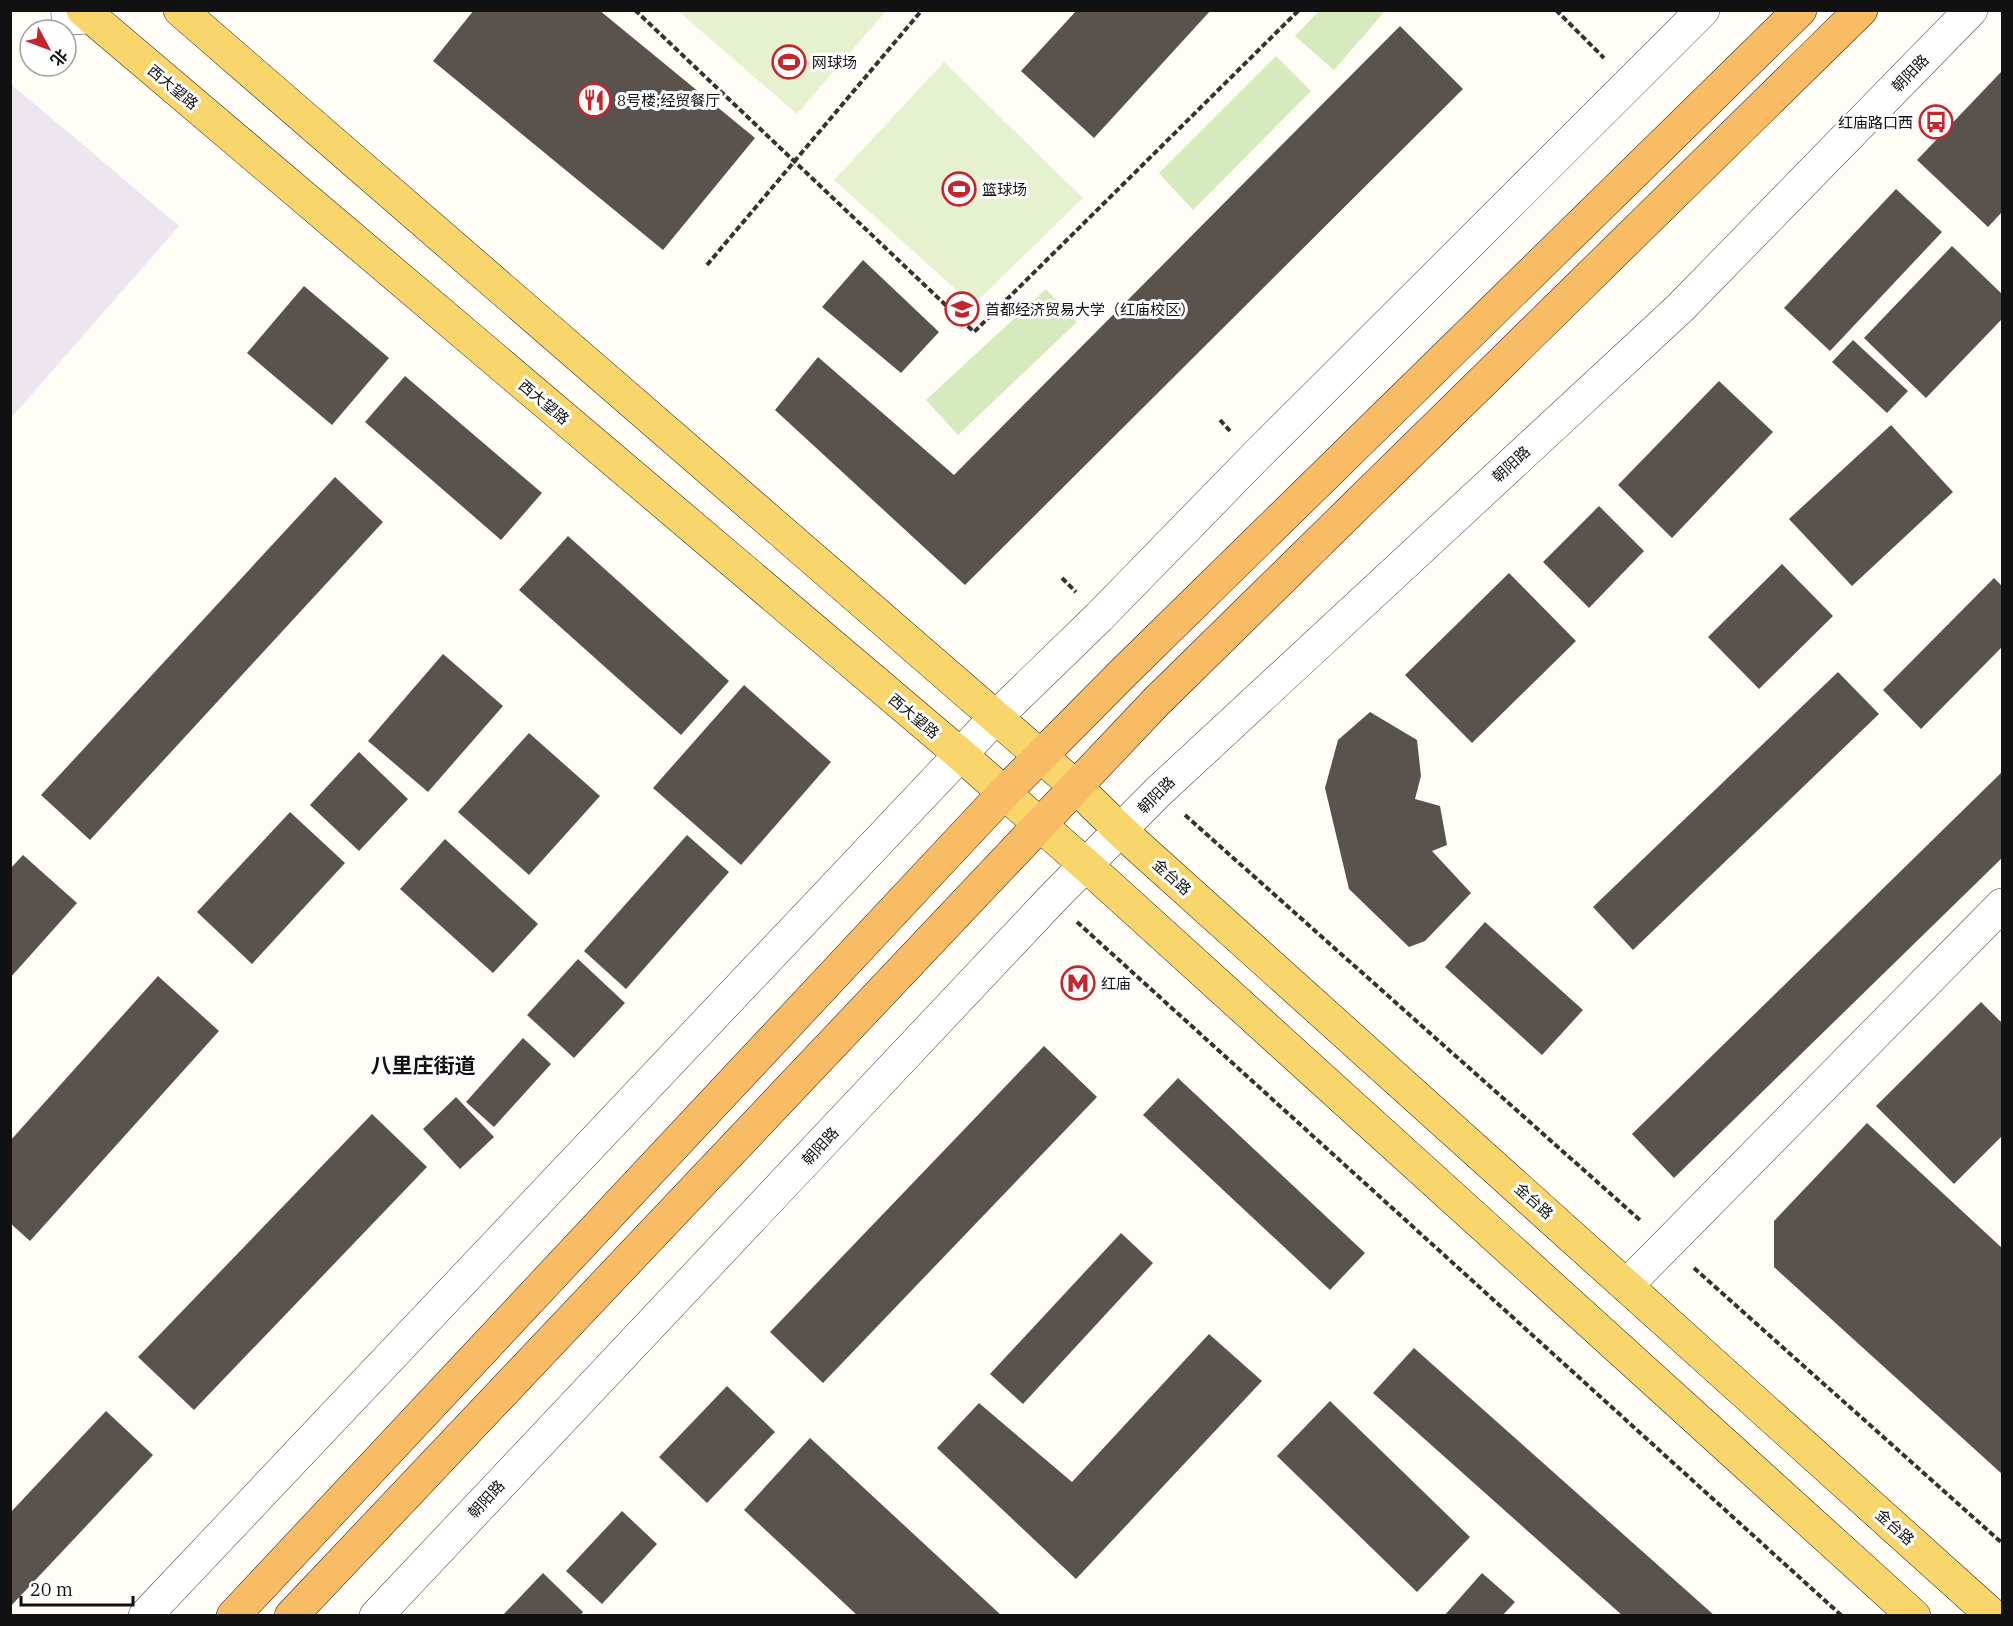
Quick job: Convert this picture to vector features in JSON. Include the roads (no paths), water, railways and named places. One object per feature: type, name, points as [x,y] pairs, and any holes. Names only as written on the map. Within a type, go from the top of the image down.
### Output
[{"type":"highway","points":[[232,1616],[1004,793],[1132,663],[1800,10]]},
{"type":"highway","points":[[291,1616],[1156,702],[1861,10]]},
{"type":"main road","points":[[180,10],[1040,757]]},
{"type":"main road","name":"西大望路","points":[[90,17],[960,754],[1040,825]]},
{"type":"main road","name":"金台路","points":[[1040,757],[1075,786],[1121,831],[1994,1616]]},
{"type":"main road","points":[[1040,825],[1914,1616]]},
{"type":"street","points":[[145,1616],[960,754],[1703,10]]},
{"type":"street","name":"朝阳路","points":[[376,1616],[1052,899],[1158,792],[1680,308],[1971,10]]},
{"type":"street","points":[[1627,1285],[2002,905]]},
{"type":"lane","points":[[61,10],[62,25],[90,17]]},
{"type":"place","name":"网球场","points":[[789,62]]},
{"type":"place","name":"8号楼;经贸餐厅","points":[[594,100]]},
{"type":"place","name":"红庙路口西","points":[[1936,122]]},
{"type":"place","name":"篮球场","points":[[959,189]]},
{"type":"place","name":"首都经济贸易大学（红庙校区）","points":[[962,309]]},
{"type":"place","name":"红庙","points":[[1078,983]]},
{"type":"district","name":"八里庄街道","points":[[423,1065]]}]
